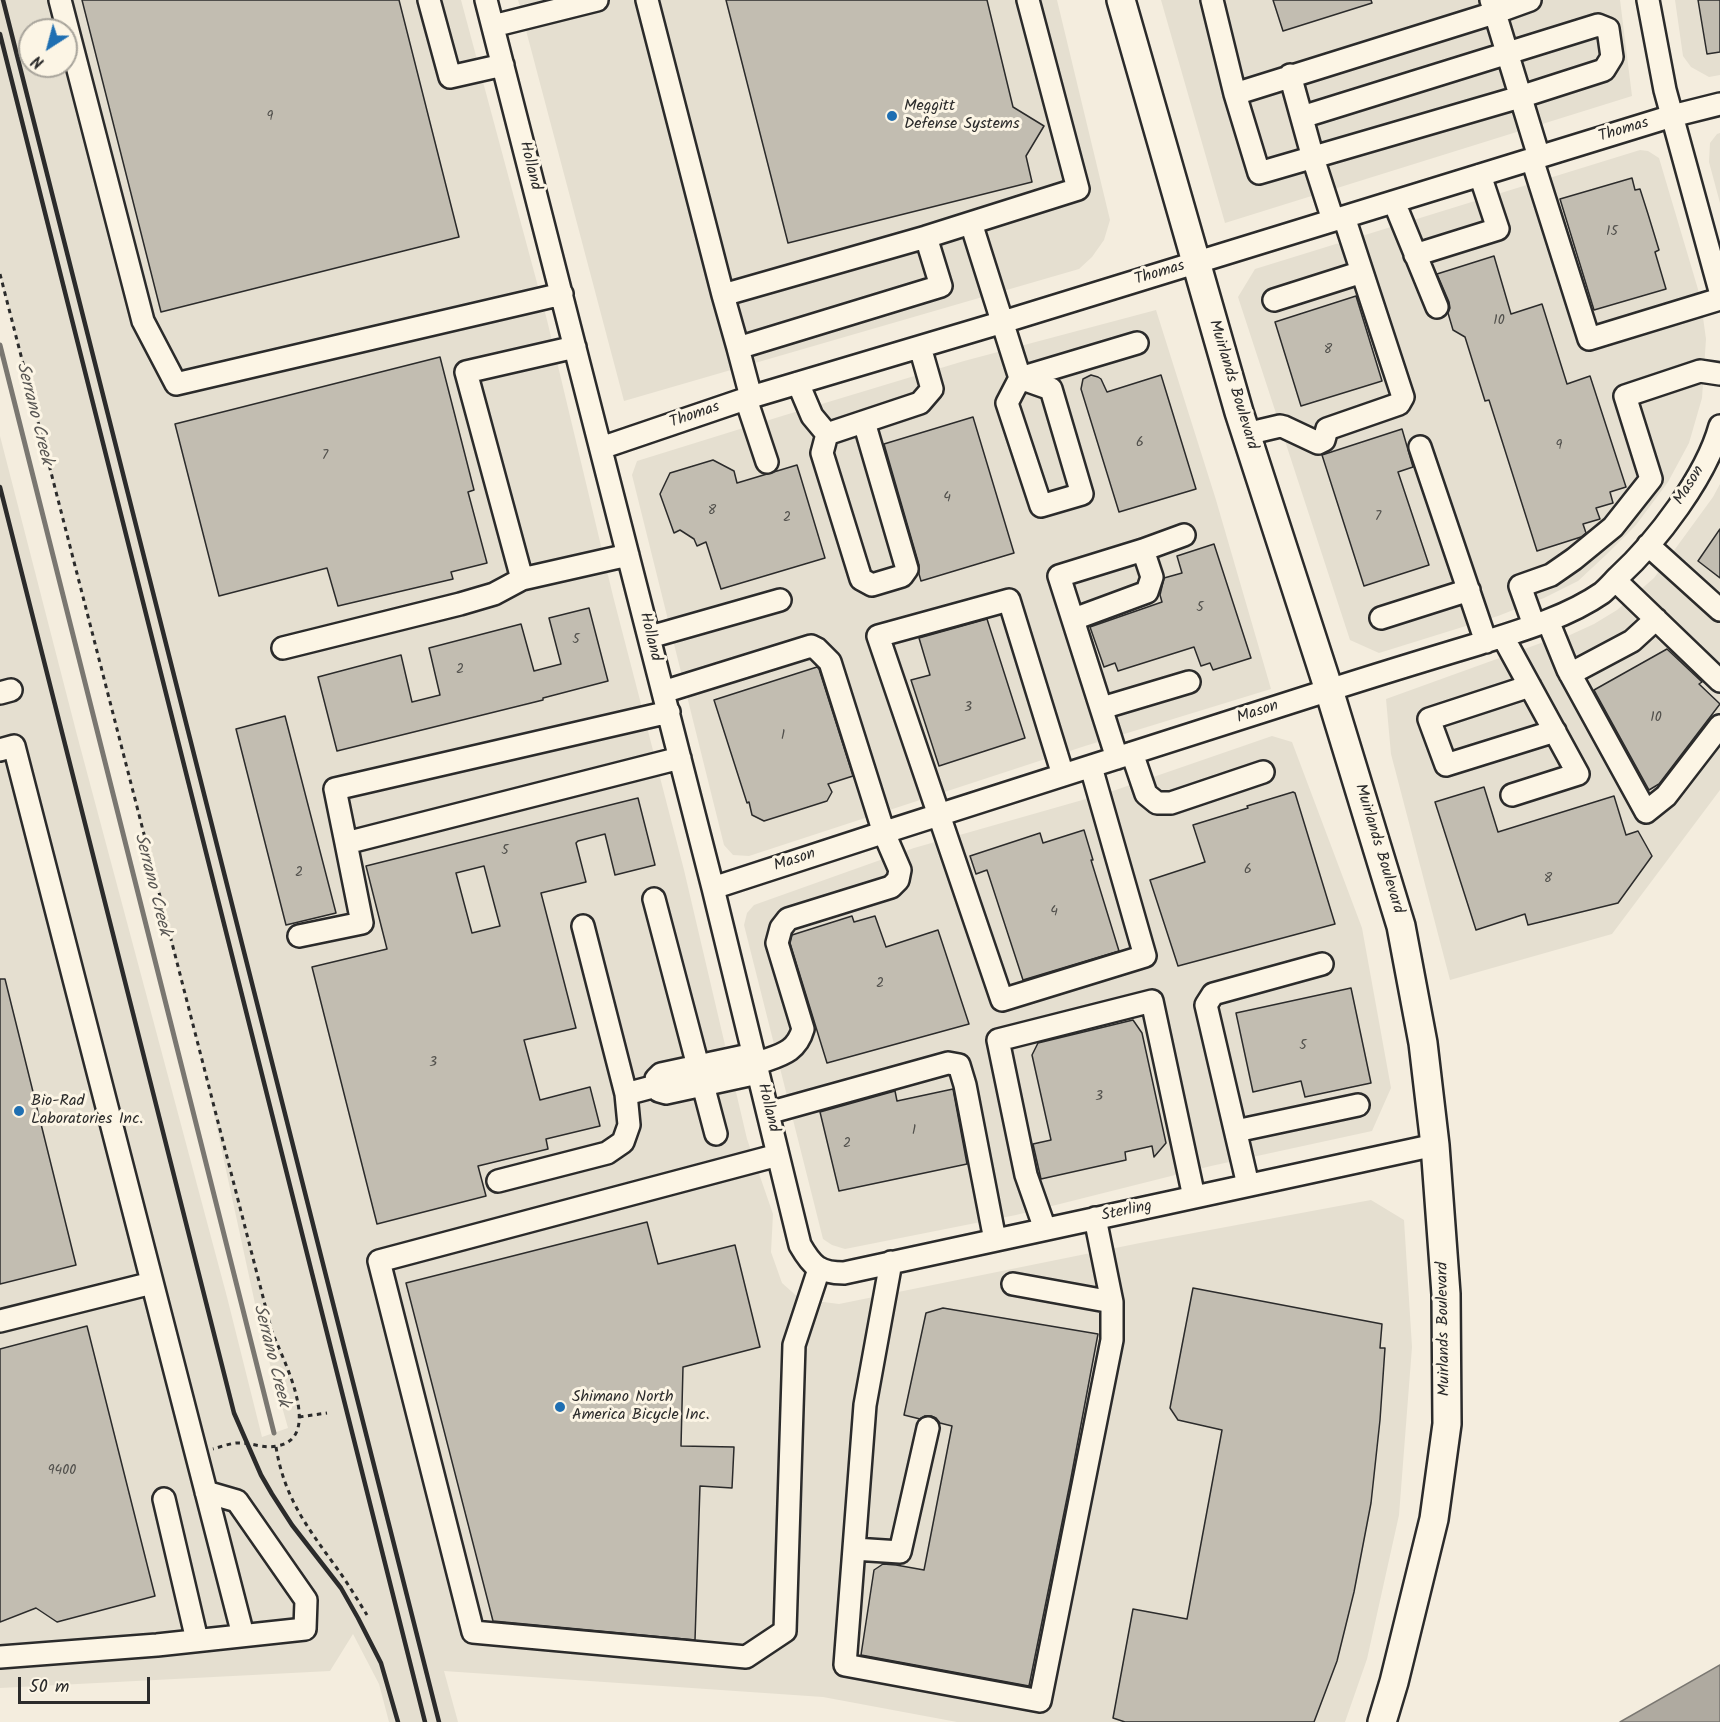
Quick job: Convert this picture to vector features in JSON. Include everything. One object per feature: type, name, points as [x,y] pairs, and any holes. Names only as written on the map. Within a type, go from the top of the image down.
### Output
[{"type":"main road","name":"Muirlands Boulevard","points":[[1121,0],[1246,434],[1329,690],[1401,926],[1423,1042],[1435,1145],[1446,1294],[1447,1424],[1434,1519],[1382,1722]]},
{"type":"street","points":[[60,0],[143,321],[176,384],[562,294]]},
{"type":"street","points":[[429,0],[450,77],[503,65]]},
{"type":"street","name":"Holland","points":[[486,0],[650,637],[800,1245],[810,1261],[819,1269]]},
{"type":"street","points":[[493,26],[597,0]]},
{"type":"street","points":[[647,0],[738,348],[748,398],[767,462]]},
{"type":"street","points":[[723,296],[926,237],[1078,189],[1028,0]]},
{"type":"street","points":[[1212,0],[1235,94],[1259,173],[1604,70],[1612,57],[1608,29],[1598,26],[1302,117]]},
{"type":"street","points":[[1235,94],[1492,7],[1530,0]]},
{"type":"street","points":[[1648,0],[1665,90],[1720,291]]},
{"type":"street","points":[[1492,7],[1520,96],[1589,339],[1720,299]]},
{"type":"street","points":[[1246,434],[1280,426],[1298,432],[1310,441],[1318,443],[1324,440],[1327,429],[1399,404],[1403,397],[1362,272],[1313,158],[1290,75]]},
{"type":"street","name":"Thomas","points":[[601,448],[748,398],[1004,322],[1672,116],[1720,104]]},
{"type":"street","points":[[1415,255],[1498,229],[1480,175]]},
{"type":"street","points":[[1394,202],[1437,307]]},
{"type":"street","points":[[971,223],[1020,378],[1007,403],[1041,506],[1082,494],[1051,389],[1020,378]]},
{"type":"street","points":[[738,348],[941,286],[926,237]]},
{"type":"street","points":[[1274,300],[1362,272]]},
{"type":"street","points":[[1020,378],[1137,343]]},
{"type":"street","points":[[522,579],[466,372],[575,347]]},
{"type":"street","points":[[827,434],[920,403],[932,388],[920,347]]},
{"type":"street","points":[[1720,374],[1700,371],[1624,396],[1651,479],[1613,526],[1574,559],[1551,575],[1520,586],[1646,812],[1666,796],[1720,726]]},
{"type":"street","points":[[798,383],[812,416],[827,434]]},
{"type":"street","points":[[827,434],[822,453],[861,579],[872,585],[902,576],[907,569],[864,422]]},
{"type":"street","name":"Mason","points":[[713,888],[1495,639],[1559,616],[1602,592],[1634,563],[1696,480],[1713,463],[1720,426]]},
{"type":"street","points":[[1420,447],[1469,590],[1495,639],[1530,686],[1578,774],[1512,795]]},
{"type":"street","points":[[1184,535],[1059,576],[1102,708],[1146,794],[1157,803],[1171,803],[1263,772]]},
{"type":"street","points":[[1648,545],[1720,610]]},
{"type":"street","points":[[1074,619],[1147,592],[1152,578],[1143,550]]},
{"type":"street","points":[[283,648],[471,601],[494,594],[522,579],[628,555]]},
{"type":"street","points":[[1615,580],[1720,681]]},
{"type":"street","points":[[1381,618],[1469,590]]},
{"type":"street","points":[[650,637],[780,600]]},
{"type":"street","points":[[1063,776],[1009,600],[878,636],[1002,1000],[1145,957],[1091,767]]},
{"type":"street","points":[[1570,674],[1632,641],[1656,619]]},
{"type":"street","points":[[299,936],[362,923],[335,789],[666,702],[811,646],[830,662],[885,833],[900,870],[898,880],[891,887],[788,919],[781,928],[777,943],[803,1029],[800,1041],[793,1049],[756,1064],[700,1075],[661,1074],[656,1078],[656,1086],[626,1094]]},
{"type":"street","points":[[1102,708],[1189,682]]},
{"type":"street","points":[[1530,686],[1429,718],[1446,765],[1555,731]]},
{"type":"street","points":[[0,750],[14,746],[243,1635]]},
{"type":"street","points":[[346,843],[680,758]]},
{"type":"street","points":[[654,898],[716,1134]]},
{"type":"street","points":[[498,1181],[607,1153],[623,1142],[629,1125],[626,1094],[583,926]]},
{"type":"street","points":[[1248,1185],[1206,1005],[1213,994],[1322,964]]},
{"type":"street","points":[[1045,1229],[1026,1176],[998,1040],[1152,1001],[1194,1197]]},
{"type":"street","points":[[768,1113],[948,1062],[959,1065],[965,1085],[995,1240]]},
{"type":"street","points":[[1236,1131],[1358,1105]]},
{"type":"street","name":"Sterling","points":[[819,1269],[831,1273],[844,1273],[1435,1145]]},
{"type":"street","points":[[778,1155],[379,1261],[473,1632],[746,1657],[785,1631],[794,1345],[819,1269]]},
{"type":"street","points":[[891,1262],[865,1405],[845,1665],[1040,1701],[1112,1340],[1112,1302],[1095,1218]]},
{"type":"street","points":[[0,1321],[152,1283]]},
{"type":"street","points":[[1013,1284],[1112,1302]]},
{"type":"street","points":[[854,1549],[900,1552],[928,1428]]},
{"type":"street","points":[[0,1657],[305,1629],[306,1600],[237,1501],[206,1492]]},
{"type":"street","points":[[164,1499],[197,1640]]},
{"type":"path","points":[[0,274],[272,1332],[299,1404],[299,1425],[295,1436],[286,1444],[276,1447],[234,1443],[196,1453]]},
{"type":"path","points":[[299,1417],[327,1413]]},
{"type":"path","points":[[276,1447],[280,1474],[292,1501],[321,1549],[337,1568],[367,1615]]},
{"type":"shaded area","points":[[0,0],[461,0],[547,320],[613,596],[684,870],[747,1139],[773,1214],[771,1252],[782,1283],[800,1299],[839,1304],[1140,1243],[1371,1200],[1404,1220],[1412,1347],[1399,1515],[1367,1659],[1345,1722],[957,1722],[823,1697],[444,1671],[458,1722],[389,1722],[379,1684],[353,1634],[330,1671],[0,1688],[0,436],[262,1437],[288,1428],[262,1336],[205,1073],[0,274]]},
{"type":"shaded area","points":[[518,0],[1057,0],[1110,220],[1104,240],[1092,257],[1079,269],[624,401]]},
{"type":"shaded area","points":[[1161,0],[1620,0],[1632,96],[1225,223]]},
{"type":"shaded area","points":[[1675,0],[1720,0],[1720,75],[1709,77],[1691,67],[1683,56]]},
{"type":"shaded area","points":[[1720,133],[1720,203],[1709,162],[1710,143]]},
{"type":"shaded area","points":[[1640,150],[1648,151],[1659,158],[1700,296],[1706,339],[1702,398],[1689,443],[1668,482],[1636,525],[1607,554],[1578,581],[1544,598],[1498,616],[1379,653],[1350,640],[1238,297],[1255,269]]},
{"type":"shaded area","points":[[1156,310],[1216,500],[1271,689],[1085,746],[749,856],[733,855],[724,845],[632,475],[637,461],[964,361]]},
{"type":"shaded area","points":[[1720,484],[1720,790],[1612,934],[1450,980],[1391,754],[1386,699],[1541,643],[1570,635],[1617,610],[1654,578]]},
{"type":"shaded area","points":[[1272,736],[1292,742],[1362,928],[1391,1088],[1372,1131],[1211,1166],[1016,1215],[845,1249],[823,1239],[744,925],[747,913],[754,905],[914,848],[1107,793]]},
{"type":"shaded area","points":[[1720,1665],[1720,1722],[1620,1722]]},
{"type":"building","points":[[82,0],[399,0],[459,237],[161,312]]},
{"type":"building","name":"Meggitt Defense Systems","points":[[726,0],[987,0],[1013,107],[1044,126],[1026,156],[1032,182],[788,243]]},
{"type":"building","points":[[1273,0],[1371,0],[1372,3],[1283,31]]},
{"type":"building","points":[[1698,0],[1720,0],[1720,52],[1707,54]]},
{"type":"building","points":[[1632,178],[1635,190],[1640,189],[1648,214],[1659,250],[1655,252],[1666,289],[1594,310],[1560,199]]},
{"type":"building","points":[[1494,256],[1511,314],[1542,304],[1567,384],[1590,376],[1626,487],[1610,492],[1613,503],[1596,508],[1600,519],[1583,524],[1586,533],[1581,537],[1537,551],[1489,400],[1485,401],[1465,337],[1453,330],[1448,313],[1449,302],[1437,274]]},
{"type":"building","points":[[1356,296],[1382,381],[1301,406],[1275,322]]},
{"type":"building","points":[[440,357],[474,490],[468,492],[487,563],[451,572],[453,579],[338,606],[327,568],[219,596],[175,424]]},
{"type":"building","points":[[1091,375],[1101,379],[1107,392],[1161,375],[1196,489],[1119,512],[1081,389],[1083,379]]},
{"type":"building","points":[[973,417],[1014,553],[921,581],[919,565],[884,444]]},
{"type":"building","points":[[1402,429],[1413,467],[1398,472],[1429,565],[1364,586],[1322,455]]},
{"type":"building","points":[[713,460],[734,471],[737,483],[797,465],[825,558],[721,589],[706,542],[697,546],[694,539],[680,530],[674,533],[660,494],[670,473]]},
{"type":"building","points":[[1720,529],[1720,578],[1698,561]]},
{"type":"building","points":[[1214,544],[1251,658],[1213,670],[1210,663],[1201,666],[1194,647],[1118,671],[1115,663],[1104,667],[1090,627],[1162,602],[1160,595],[1164,578],[1182,573],[1177,556]]},
{"type":"building","points":[[589,608],[608,681],[543,698],[543,700],[337,751],[318,677],[401,655],[412,702],[440,695],[429,648],[521,624],[534,671],[561,664],[549,618]]},
{"type":"building","points":[[987,619],[1025,738],[939,766],[911,680],[930,675],[919,638]]},
{"type":"building","points":[[1667,649],[1702,682],[1699,684],[1720,704],[1659,784],[1649,790],[1594,690]]},
{"type":"building","points":[[817,667],[853,776],[828,784],[832,792],[827,801],[764,821],[752,815],[749,802],[747,803],[714,700]]},
{"type":"building","points":[[285,716],[336,913],[286,925],[236,729]]},
{"type":"building","points":[[1484,787],[1498,832],[1614,796],[1626,835],[1638,831],[1652,856],[1618,903],[1528,925],[1525,914],[1476,930],[1435,802]]},
{"type":"building","points":[[1293,792],[1335,924],[1178,966],[1150,880],[1205,862],[1193,825]]},
{"type":"building","points":[[638,798],[655,865],[615,875],[605,834],[576,843],[586,882],[541,893],[576,1028],[524,1040],[540,1100],[590,1087],[600,1126],[546,1139],[548,1149],[478,1166],[486,1196],[377,1224],[312,967],[387,949],[366,866]],"holes":[[[484,866],[500,926],[472,933],[456,873]]]},
{"type":"building","points":[[1084,830],[1119,951],[1023,980],[987,870],[976,874],[970,856],[1040,833],[1043,843]]},
{"type":"building","points":[[852,916],[854,922],[875,916],[886,947],[938,930],[969,1024],[827,1063],[790,943],[792,935]]},
{"type":"building","name":"Bio-Rad Laboratories Inc.","points":[[0,979],[5,979],[76,1265],[0,1284]]},
{"type":"building","points":[[1351,988],[1371,1083],[1305,1097],[1301,1081],[1253,1092],[1236,1013]]},
{"type":"building","points":[[1133,1020],[1142,1033],[1166,1143],[1154,1157],[1152,1146],[1125,1152],[1126,1160],[1041,1179],[1033,1144],[1051,1140],[1032,1055],[1038,1043]]},
{"type":"building","points":[[953,1089],[967,1164],[839,1191],[820,1112],[895,1091],[897,1101]]},
{"type":"building","name":"Shimano North America Bicycle Inc.","points":[[647,1222],[658,1264],[735,1245],[760,1347],[683,1367],[681,1446],[734,1447],[732,1488],[700,1486],[695,1640],[493,1621],[406,1283]]},
{"type":"building","points":[[1193,1288],[1382,1324],[1380,1348],[1385,1348],[1371,1503],[1354,1592],[1337,1661],[1314,1722],[1125,1722],[1113,1718],[1133,1609],[1187,1619],[1222,1430],[1178,1420],[1170,1408]]},
{"type":"building","points":[[943,1308],[1098,1334],[1029,1686],[861,1655],[874,1570],[883,1564],[924,1570],[952,1426],[940,1423],[931,1416],[920,1419],[904,1415],[926,1313]]},
{"type":"building","points":[[87,1326],[155,1596],[57,1622],[36,1608],[0,1622],[0,1349]]},
{"type":"waterway","name":"Serrano Creek","points":[[0,345],[274,1433]]},
{"type":"railway","points":[[3,0],[439,1722]]},
{"type":"railway","points":[[0,34],[425,1722]]},
{"type":"railway","points":[[0,487],[234,1413],[261,1475],[272,1494],[292,1525],[341,1588],[358,1618],[381,1663],[398,1722]]},
{"type":"place","name":"Meggitt Defense Systems","points":[[892,116]]},
{"type":"place","name":"Bio-Rad Laboratories Inc.","points":[[19,1111]]},
{"type":"place","name":"Shimano North America Bicycle Inc.","points":[[560,1407]]}]
